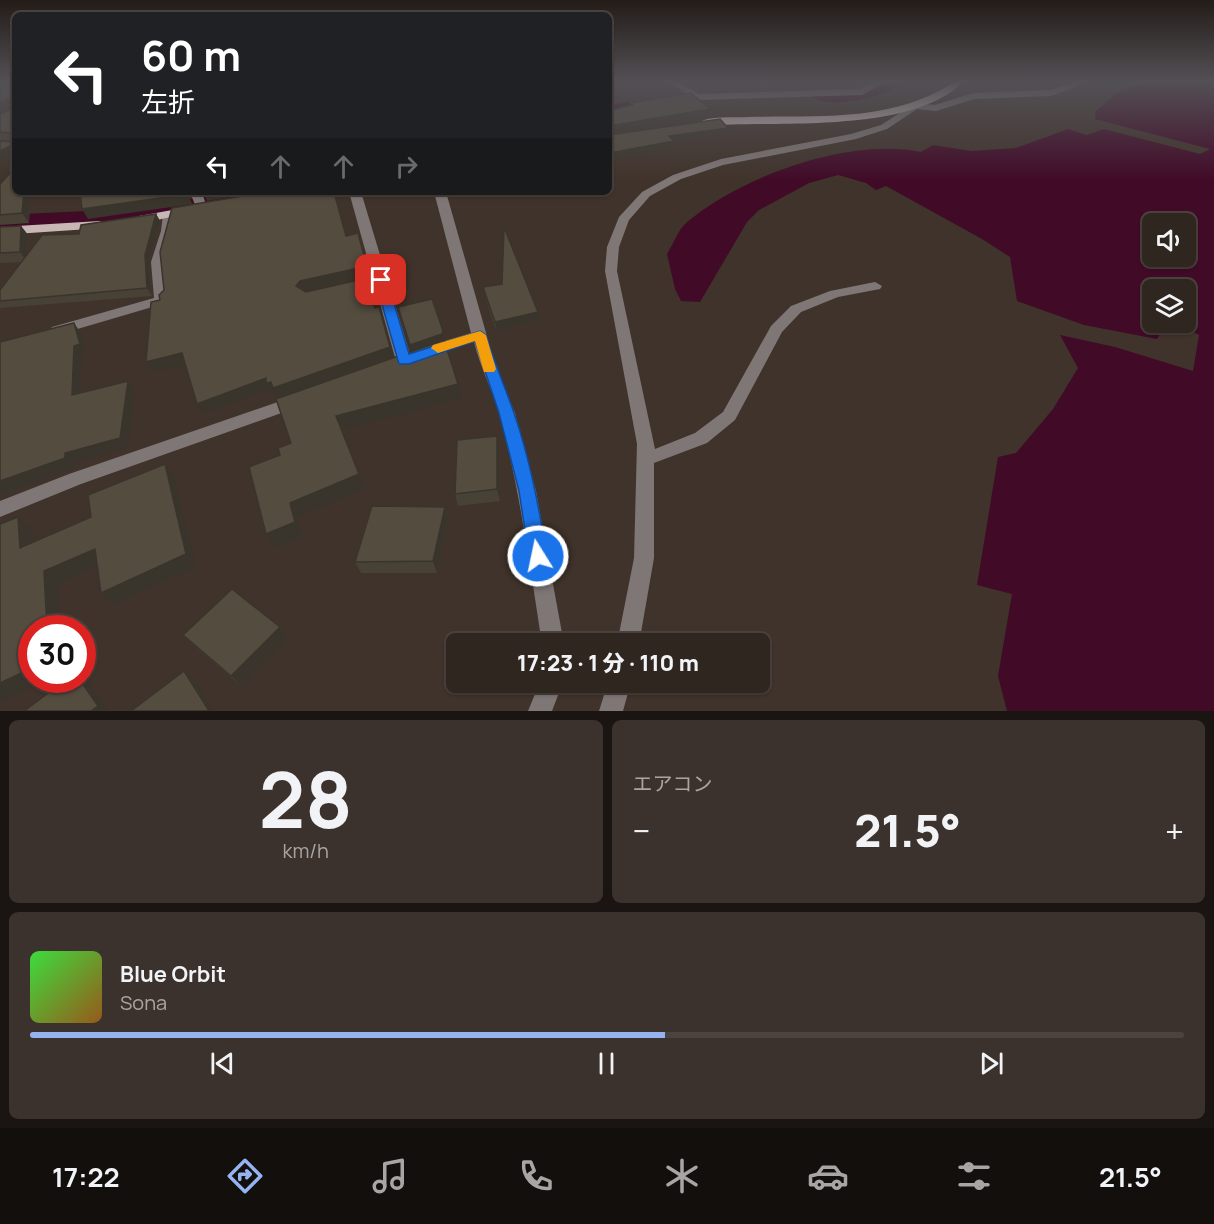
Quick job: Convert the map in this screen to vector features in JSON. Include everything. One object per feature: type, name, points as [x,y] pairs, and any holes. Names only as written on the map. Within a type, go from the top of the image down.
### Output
[{"type":"main road","points":[[693,124],[738,118],[835,115]]},
{"type":"main road","points":[[0,231],[123,222],[207,207]]},
{"type":"street","points":[[630,633],[644,558],[647,459],[646,444],[611,271],[613,247],[623,219],[646,194],[677,177],[721,162],[853,137],[884,127],[901,115]]},
{"type":"street","points":[[198,195],[207,207]]},
{"type":"street","points":[[356,195],[376,281],[399,363],[480,335]]},
{"type":"street","points":[[441,195],[488,368],[507,413],[527,491],[551,633]]},
{"type":"street","points":[[46,333],[161,300],[157,262],[167,231],[169,215]]},
{"type":"street","points":[[647,459],[701,438],[729,416],[776,329],[796,309],[835,294],[875,286]]},
{"type":"street","points":[[0,509],[75,479],[308,397]]},
{"type":"street","points":[[540,711],[549,693]]},
{"type":"street","points":[[552,711],[553,693]]},
{"type":"street","points":[[611,711],[617,693]]},
{"type":"shaded area","points":[[1095,115],[1214,115],[1214,711],[1007,711],[998,676],[1012,594],[977,585],[998,457],[1016,453],[1053,409],[1078,368],[1060,335],[1115,347],[1193,371],[1199,335],[1195,333],[1196,279],[1142,279],[1142,333],[1161,333],[1157,339],[1084,325],[1017,301],[1010,257],[982,239],[886,186],[876,190],[866,183],[838,175],[809,183],[759,210],[747,222],[700,302],[681,301],[675,289],[667,254],[683,226],[709,206],[766,176],[830,155],[862,150],[893,149],[921,152],[933,145],[971,151],[1016,148],[1068,129],[1087,135],[1104,129],[1200,154],[1210,149],[1095,119]]},
{"type":"building","points":[[0,115],[12,115],[12,145],[0,151],[0,141],[11,142],[11,133],[0,132]]},
{"type":"building","points":[[612,115],[673,115],[612,125]]},
{"type":"building","points":[[720,119],[728,128],[669,136],[674,141],[612,153],[612,135]]},
{"type":"building","points":[[12,171],[12,195],[24,195],[22,213],[0,215],[0,184]]},
{"type":"building","points":[[80,195],[181,195],[82,209]]},
{"type":"building","points":[[248,195],[335,195],[346,236],[358,233],[366,263],[358,265],[359,268],[300,281],[296,286],[306,292],[363,279],[375,308],[379,307],[390,347],[273,388],[271,382],[266,383],[266,378],[197,404],[182,353],[146,362],[151,302],[160,300],[159,295],[164,290],[160,252],[172,208]]},
{"type":"building","points":[[156,214],[145,255],[147,288],[0,301],[0,290],[42,235],[79,234],[81,225]]},
{"type":"building","points":[[21,226],[20,252],[0,253],[0,227]]},
{"type":"building","points":[[504,227],[538,312],[495,322],[483,287],[502,284]]},
{"type":"building","points":[[432,299],[442,334],[410,345],[398,307]]},
{"type":"building","points":[[74,323],[80,344],[74,346],[72,395],[128,381],[120,438],[65,453],[65,458],[0,481],[0,342]]},
{"type":"building","points":[[444,340],[458,384],[336,416],[359,474],[290,503],[295,522],[266,534],[249,467],[280,455],[278,448],[291,443],[276,399]]},
{"type":"building","points":[[497,436],[497,489],[455,494],[457,440]]},
{"type":"building","points":[[165,464],[186,554],[101,593],[95,549],[44,571],[46,615],[18,615],[18,675],[0,683],[0,524],[18,517],[20,548],[91,517],[88,495]]},
{"type":"building","points":[[372,506],[445,507],[433,561],[355,562]]},
{"type":"building","points":[[232,589],[280,627],[231,676],[183,635]]},
{"type":"building","points":[[184,671],[209,711],[131,711]]},
{"type":"building","points":[[48,693],[89,693],[98,706],[91,711],[24,711]]},
{"type":"waterway","points":[[210,201],[243,195]]},
{"type":"waterway","points":[[0,222],[131,216],[188,205]]},
{"type":"slow traffic","points":[[438,348],[480,335],[489,369]]},
{"type":"route","points":[[381,280],[404,361],[459,340],[480,335],[488,368],[507,413],[527,491],[538,556]]}]
